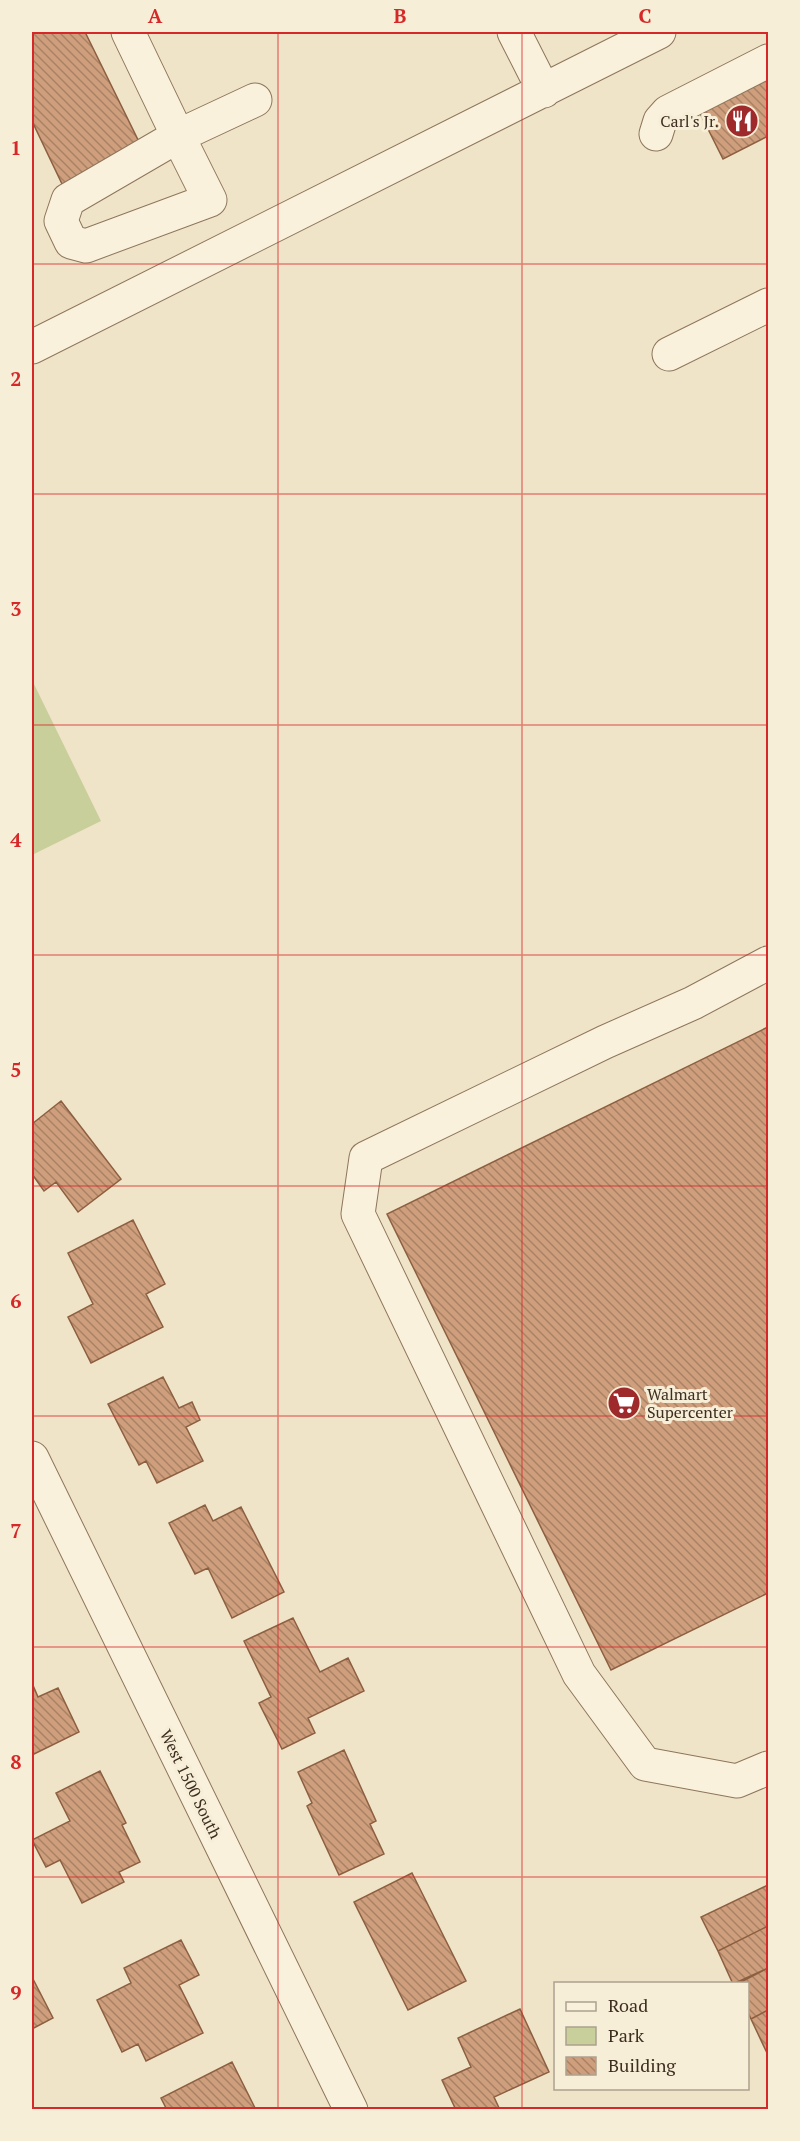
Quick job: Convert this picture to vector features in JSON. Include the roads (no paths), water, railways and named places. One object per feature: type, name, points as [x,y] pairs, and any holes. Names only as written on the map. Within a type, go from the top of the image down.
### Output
[{"type":"street","points":[[128,32],[178,136],[210,200],[86,246],[71,242],[61,221],[68,200],[178,136],[255,100]]},
{"type":"street","points":[[514,32],[544,91]]},
{"type":"street","points":[[32,347],[659,32]]},
{"type":"street","points":[[656,134],[660,121],[668,112],[768,61]]},
{"type":"street","points":[[669,354],[768,305]]},
{"type":"street","points":[[768,963],[693,1003],[605,1042],[366,1158],[358,1214],[579,1674],[645,1764],[737,1781],[768,1768]]},
{"type":"street","name":"West 1500 South","points":[[32,1458],[351,2109]]},
{"type":"place","name":"Carl's Jr.","points":[[742,121]]},
{"type":"place","name":"Walmart Supercenter","points":[[624,1403]]}]
